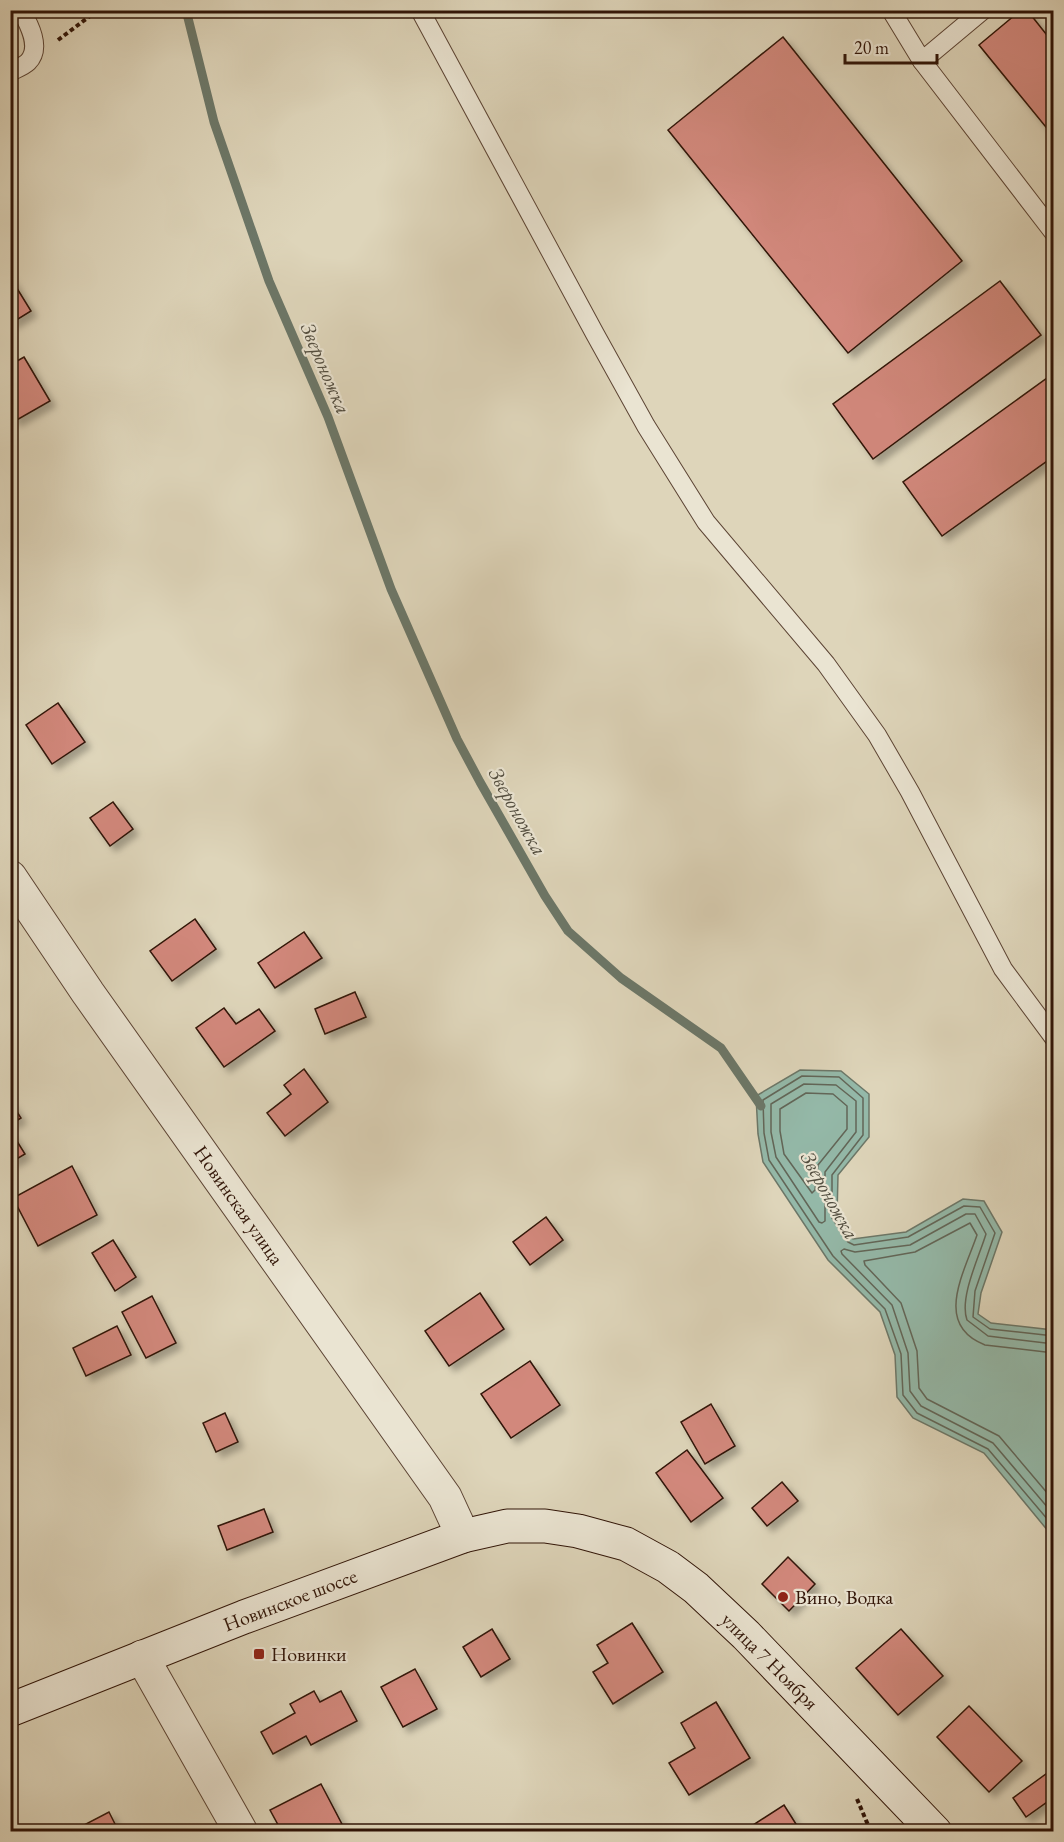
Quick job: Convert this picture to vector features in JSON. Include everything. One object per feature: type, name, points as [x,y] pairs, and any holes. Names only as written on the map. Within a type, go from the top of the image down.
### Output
[{"type":"main road","name":"Новинская улица","points":[[10,877],[88,993],[439,1489],[463,1536]]},
{"type":"main road","name":"Новинское шоссе","points":[[10,1710],[371,1569],[463,1536],[507,1526],[545,1526],[578,1531]]},
{"type":"main road","name":"улица 7 Ноября","points":[[578,1531],[626,1544],[668,1567],[696,1588],[784,1674],[935,1832]]},
{"type":"main road","points":[[142,1658],[241,1832]]},
{"type":"lane","points":[[10,72],[28,62],[35,50],[32,31],[21,10]]},
{"type":"lane","points":[[420,10],[646,426],[706,522],[826,664],[877,735],[910,792],[1003,969],[1053,1038]]},
{"type":"lane","points":[[891,10],[922,61],[1053,233]]},
{"type":"lane","points":[[922,61],[983,10]]},
{"type":"path","points":[[28,62],[98,10]]},
{"type":"water","points":[[800,1070],[841,1071],[869,1094],[869,1137],[838,1175],[837,1216],[853,1239],[906,1232],[963,1199],[984,1201],[1002,1232],[981,1293],[978,1314],[991,1323],[1053,1330],[1053,1537],[984,1453],[913,1418],[897,1397],[895,1355],[880,1312],[828,1260],[763,1162],[758,1134],[756,1096]]},
{"type":"building","points":[[1021,10],[1027,10],[1054,44],[1054,137],[979,45]]},
{"type":"building","points":[[783,37],[962,261],[848,353],[668,130]]},
{"type":"building","points":[[10,277],[31,311],[10,324]]},
{"type":"building","points":[[1000,281],[1041,335],[873,459],[833,404]]},
{"type":"building","points":[[24,357],[50,401],[15,421],[10,413],[10,365]]},
{"type":"building","points":[[1054,373],[1054,456],[942,536],[903,482]]},
{"type":"building","points":[[58,703],[85,742],[52,764],[26,725]]},
{"type":"building","points":[[113,802],[133,829],[110,846],[90,818]]},
{"type":"building","points":[[195,919],[216,949],[172,981],[150,951]]},
{"type":"building","points":[[304,932],[322,958],[275,988],[258,963]]},
{"type":"building","points":[[355,992],[366,1017],[325,1034],[315,1009]]},
{"type":"building","points":[[224,1008],[236,1024],[259,1009],[275,1031],[224,1067],[196,1028]]},
{"type":"building","points":[[304,1069],[328,1102],[285,1136],[267,1113],[291,1094],[284,1085]]},
{"type":"building","points":[[10,1101],[21,1118],[10,1125]]},
{"type":"building","points":[[10,1130],[25,1154],[10,1163]]},
{"type":"building","points":[[72,1166],[97,1215],[38,1246],[13,1198]]},
{"type":"building","points":[[546,1217],[563,1240],[530,1265],[513,1242]]},
{"type":"building","points":[[113,1240],[136,1277],[115,1291],[92,1253]]},
{"type":"building","points":[[480,1293],[504,1329],[449,1366],[425,1331]]},
{"type":"building","points":[[152,1296],[176,1343],[146,1358],[122,1312]]},
{"type":"building","points":[[117,1326],[131,1355],[86,1376],[73,1348]]},
{"type":"building","points":[[530,1361],[560,1405],[511,1438],[481,1394]]},
{"type":"building","points":[[711,1404],[735,1446],[705,1464],[681,1422]]},
{"type":"building","points":[[225,1413],[238,1442],[216,1452],[203,1423]]},
{"type":"building","points":[[687,1450],[723,1498],[691,1522],[656,1473]]},
{"type":"building","points":[[782,1482],[798,1501],[767,1526],[752,1508]]},
{"type":"building","points":[[264,1509],[273,1532],[227,1550],[218,1526]]},
{"type":"building","points":[[788,1557],[815,1584],[789,1611],[762,1584]]},
{"type":"building","points":[[632,1623],[663,1672],[613,1704],[593,1672],[608,1663],[597,1645]]},
{"type":"building","points":[[492,1629],[510,1659],[481,1677],[463,1647]]},
{"type":"building","points":[[901,1629],[943,1676],[898,1715],[856,1668]]},
{"type":"building","points":[[415,1669],[437,1709],[403,1727],[381,1687]]},
{"type":"building","points":[[314,1691],[320,1702],[341,1691],[357,1721],[311,1745],[306,1736],[273,1754],[261,1732],[295,1713],[290,1704]]},
{"type":"building","points":[[716,1702],[750,1758],[689,1795],[669,1763],[695,1748],[681,1723]]},
{"type":"building","points":[[969,1706],[1022,1761],[989,1792],[937,1737]]},
{"type":"building","points":[[1050,1771],[1054,1776],[1054,1797],[1026,1817],[1013,1798]]},
{"type":"building","points":[[321,1784],[344,1828],[336,1832],[282,1832],[270,1810]]},
{"type":"building","points":[[784,1805],[801,1832],[757,1832],[753,1825]]},
{"type":"building","points":[[109,1812],[119,1832],[88,1832],[84,1825]]},
{"type":"waterway","name":"Звероножка","points":[[186,10],[214,122],[269,281],[328,417],[391,589],[457,739],[545,896],[568,931],[621,978],[721,1048],[761,1106]]},
{"type":"place","name":"Вино, Водка","points":[[783,1597]]},
{"type":"place","name":"Новинки","points":[[259,1654]]}]
